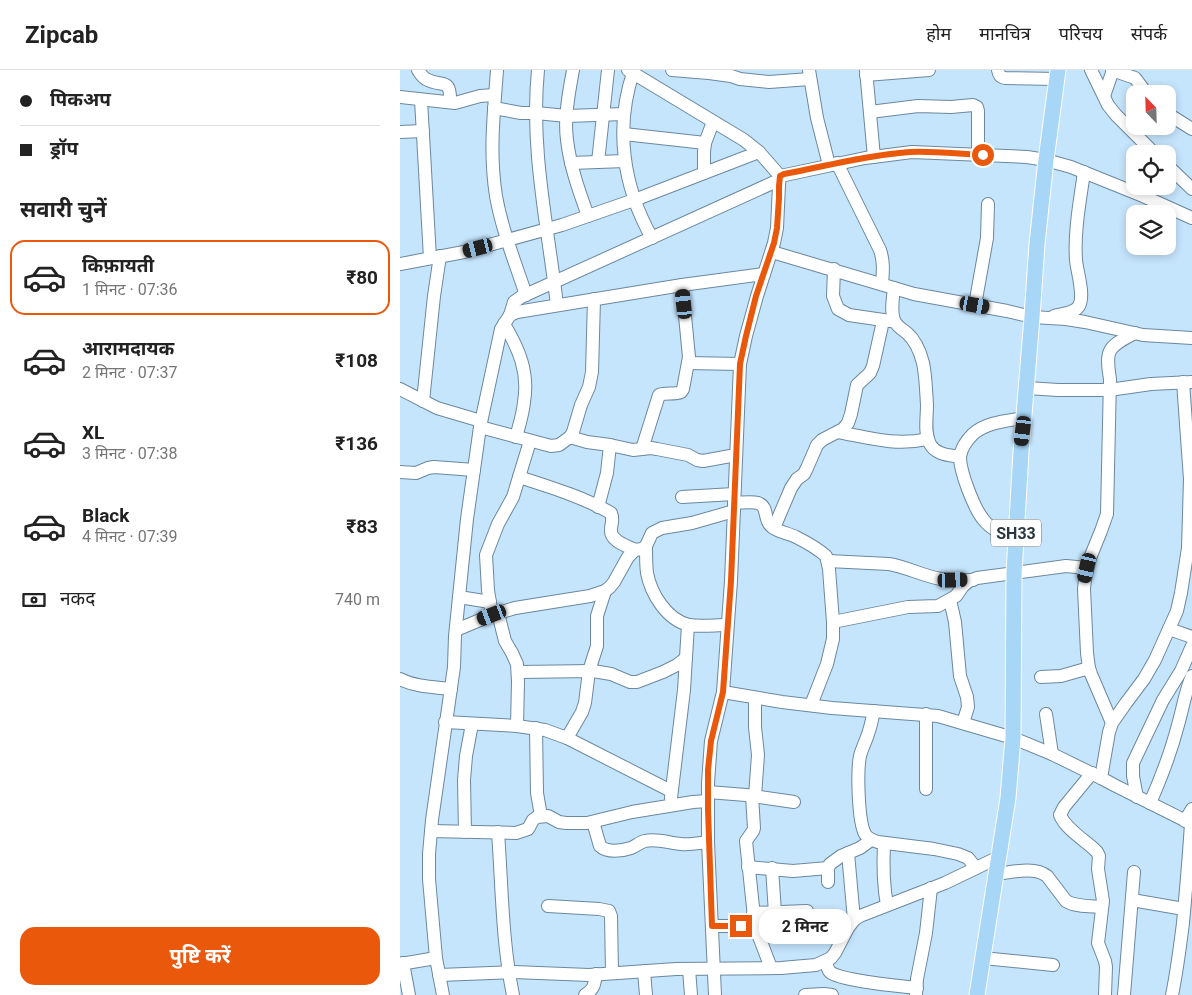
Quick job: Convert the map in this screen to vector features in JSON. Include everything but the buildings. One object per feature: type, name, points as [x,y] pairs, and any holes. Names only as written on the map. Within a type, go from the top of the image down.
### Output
[{"type":"main road","name":"SH33","points":[[977,995],[1008,798],[1012,738],[1014,573],[1021,452],[1027,388],[1040,318],[1037,244],[1058,74]]},
{"type":"street","points":[[418,70],[423,78],[448,86],[451,91],[450,102]]},
{"type":"street","points":[[497,70],[492,138],[494,175],[499,208],[507,240],[526,295]]},
{"type":"street","points":[[538,70],[536,113],[538,168],[557,305]]},
{"type":"street","points":[[573,70],[568,104],[567,140],[571,163],[588,216]]},
{"type":"street","points":[[598,162],[608,70]]},
{"type":"street","points":[[672,70],[709,71],[740,79],[810,75],[816,118],[833,164],[880,250],[883,260],[892,308],[873,366],[870,373],[857,385],[848,423],[843,429],[822,440],[817,445],[804,474],[791,488],[774,528]]},
{"type":"street","points":[[874,157],[866,72],[928,70]]},
{"type":"street","points":[[998,70],[1001,77],[1005,78],[1058,74]]},
{"type":"street","points":[[1091,70],[1104,96],[1116,114],[1146,145]]},
{"type":"street","points":[[1104,96],[1113,70],[1134,78],[1140,85]]},
{"type":"street","points":[[652,238],[634,200],[625,161],[624,114],[632,71],[744,140],[759,152],[780,178],[777,228],[772,252],[752,313],[740,364],[723,692],[711,741],[708,797],[708,842],[715,995]]},
{"type":"street","points":[[400,97],[455,103],[480,96],[520,112],[567,116],[624,114]]},
{"type":"street","points":[[421,100],[435,257],[434,296],[423,401]]},
{"type":"street","points":[[870,112],[918,106],[951,107],[974,105],[978,111],[978,155]]},
{"type":"street","points":[[1176,119],[1192,129]]},
{"type":"street","points":[[704,173],[705,143],[713,122]]},
{"type":"street","points":[[400,132],[423,131]]},
{"type":"street","points":[[624,134],[705,143]]},
{"type":"street","points":[[400,264],[464,252],[588,216],[759,152]]},
{"type":"street","points":[[443,995],[436,958],[429,878],[433,808],[454,667],[464,537],[481,424],[501,329],[507,320],[514,302],[780,178],[784,174],[833,164],[912,152],[1027,157],[1063,164],[1192,218]]},
{"type":"street","points":[[571,163],[625,161]]},
{"type":"street","points":[[1040,318],[1071,311],[1079,305],[1080,291],[1076,263],[1076,239],[1084,172]]},
{"type":"street","points":[[1176,174],[1192,189]]},
{"type":"street","points":[[975,305],[987,238],[988,204]]},
{"type":"street","points":[[772,252],[914,294],[1007,310],[1040,318],[1080,321],[1135,333],[1192,338]]},
{"type":"street","points":[[834,269],[833,296],[838,309],[849,315],[889,321],[914,340],[923,364],[926,387],[926,432],[928,439],[936,451],[960,457]]},
{"type":"street","points":[[507,320],[517,312],[682,285],[764,274]]},
{"type":"street","points":[[642,449],[660,395],[681,392],[689,350],[682,285]]},
{"type":"street","points":[[400,389],[445,411],[516,437],[555,446],[570,437],[573,432],[591,380],[594,299]]},
{"type":"street","points":[[507,320],[520,354],[525,377],[524,403],[516,437]]},
{"type":"street","points":[[1112,723],[1089,668],[1084,589],[1087,568],[1107,514],[1107,443],[1110,390],[1108,356],[1110,349],[1118,342],[1135,333]]},
{"type":"street","points":[[688,363],[740,364]]},
{"type":"street","points":[[1027,388],[1110,390],[1151,384],[1188,382],[1190,479],[1188,548],[1182,593],[1177,611],[1155,660],[1144,679],[1112,723],[1097,776],[1064,807],[1060,815],[1068,826],[1098,852],[1098,869],[1103,901],[1098,943],[1106,967],[1105,995]]},
{"type":"street","points":[[1016,539],[1000,533],[984,520],[972,500],[962,471],[960,457],[967,441],[984,426],[1024,418]]},
{"type":"street","points":[[838,432],[894,442],[914,442],[928,439]]},
{"type":"street","points":[[570,437],[633,450],[651,448],[683,454],[703,461],[736,455]]},
{"type":"street","points":[[517,726],[518,672],[515,659],[505,641],[490,602],[486,555],[498,524],[513,497],[530,441]]},
{"type":"street","points":[[598,506],[607,473],[610,445]]},
{"type":"street","points":[[400,472],[416,473],[434,467],[474,470]]},
{"type":"street","points":[[519,477],[556,489],[611,513],[613,517],[611,535],[621,543],[640,548]]},
{"type":"street","points":[[682,497],[734,503],[756,502],[765,508],[769,525],[796,537],[826,556],[828,561],[833,639],[831,651],[811,705]]},
{"type":"street","points":[[456,630],[495,614],[524,606],[590,596],[605,590],[614,582],[628,556],[640,548],[652,533],[662,528],[692,523],[734,503]]},
{"type":"street","points":[[640,548],[648,579],[658,600],[675,619],[688,625],[727,625]]},
{"type":"street","points":[[828,561],[897,565],[942,579],[973,580]]},
{"type":"street","points":[[833,622],[908,607],[938,606],[956,596],[969,581],[987,576],[1066,566],[1087,568]]},
{"type":"street","points":[[567,738],[582,712],[589,671],[597,646],[597,616],[605,590]]},
{"type":"street","points":[[459,597],[490,602]]},
{"type":"street","points":[[950,600],[955,622],[960,676],[968,707],[963,723]]},
{"type":"street","points":[[670,806],[684,690],[688,625]]},
{"type":"street","points":[[1169,629],[1192,638]]},
{"type":"street","points":[[1137,797],[1133,776],[1133,763],[1163,700],[1181,671],[1192,646]]},
{"type":"street","points":[[518,672],[589,671],[611,674],[630,682],[637,682],[663,672],[686,658]]},
{"type":"street","points":[[1041,677],[1061,676],[1089,668]]},
{"type":"street","points":[[1150,803],[1170,752],[1192,676]]},
{"type":"street","points":[[400,679],[417,685],[451,689]]},
{"type":"street","points":[[723,692],[811,705],[938,716],[1012,738],[1052,754],[1137,797],[1190,819],[1189,862],[1178,961],[1172,995]]},
{"type":"street","points":[[755,698],[755,727],[758,754],[753,796],[754,828],[746,841],[754,919],[760,942],[771,968]]},
{"type":"street","points":[[874,711],[871,727],[860,754],[858,775],[860,810],[866,836],[871,840],[884,843],[958,854],[968,858],[976,868]]},
{"type":"street","points":[[926,714],[926,789]]},
{"type":"street","points":[[1046,714],[1052,754]]},
{"type":"street","points":[[445,722],[517,726],[545,730],[567,738],[672,791]]},
{"type":"street","points":[[465,832],[464,780],[472,724]]},
{"type":"street","points":[[536,728],[537,793],[541,816]]},
{"type":"street","points":[[431,831],[516,833],[528,829],[537,816],[548,816],[566,824],[593,822],[626,813],[670,806],[708,797],[753,796],[794,802]]},
{"type":"street","points":[[593,822],[600,846],[606,850],[631,848],[641,842],[650,840],[680,844],[708,842]]},
{"type":"street","points":[[498,832],[508,972],[514,995]]},
{"type":"street","points":[[828,882],[828,868],[830,864],[871,840]]},
{"type":"street","points":[[884,843],[883,876],[887,905]]},
{"type":"street","points":[[848,853],[854,920]]},
{"type":"street","points":[[439,975],[508,972],[596,974],[689,968],[771,968],[816,965],[835,953],[848,928],[860,916],[945,883],[999,856]]},
{"type":"street","points":[[748,867],[793,871],[828,868]]},
{"type":"street","points":[[772,868],[775,912]]},
{"type":"street","points":[[997,874],[1024,871],[1038,872],[1043,874],[1066,901],[1077,905],[1102,907]]},
{"type":"street","points":[[1124,995],[1134,872]]},
{"type":"street","points":[[826,960],[830,972],[855,980],[917,992],[931,888]]},
{"type":"street","points":[[1132,900],[1184,909]]},
{"type":"street","points":[[548,906],[609,911],[611,916],[612,973]]},
{"type":"street","points":[[712,926],[754,919],[775,912],[807,911]]},
{"type":"street","points":[[409,995],[402,964],[436,958]]},
{"type":"street","points":[[983,958],[1053,964]]},
{"type":"street","points":[[689,968],[691,995]]},
{"type":"street","points":[[644,971],[646,995]]},
{"type":"street","points":[[585,995],[593,989],[596,974]]},
{"type":"street","points":[[805,995],[832,995]]},
{"type":"route","points":[[741,926],[712,926],[708,770],[711,741],[723,692],[731,581],[740,364],[756,296],[771,257],[774,243],[777,228],[780,176],[898,153],[983,155]]}]
